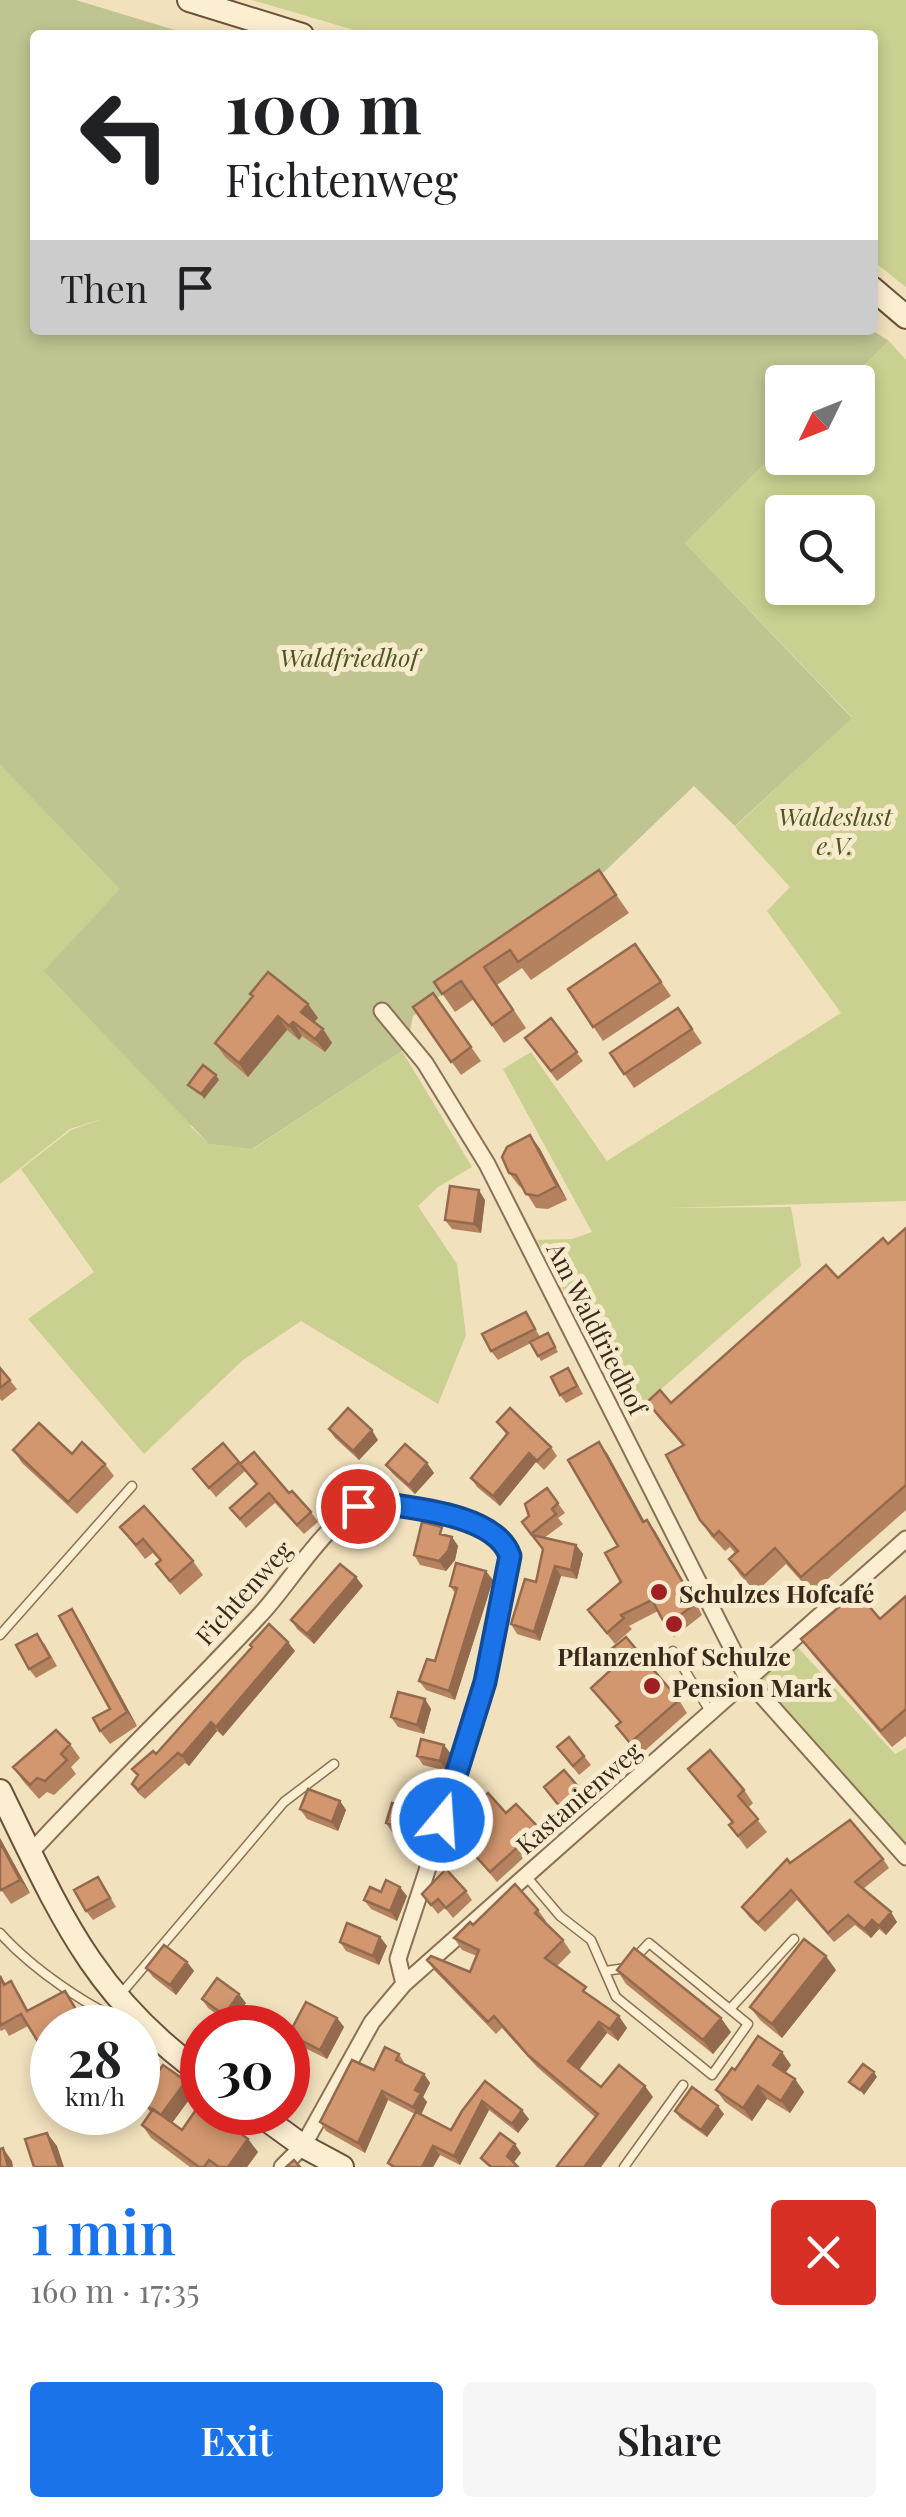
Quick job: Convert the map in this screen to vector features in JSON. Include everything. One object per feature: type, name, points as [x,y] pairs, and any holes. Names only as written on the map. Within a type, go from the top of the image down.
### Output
[{"type":"street","points":[[190,0],[286,30]]},
{"type":"street","points":[[878,293],[906,317]]},
{"type":"street","name":"Am Waldfriedhof","points":[[382,1012],[425,1063],[487,1164],[748,1680]]},
{"type":"street","name":"Fichtenweg","points":[[30,1853],[262,1613],[339,1522],[358,1506],[372,1502],[475,1523],[506,1543],[510,1556],[506,1582],[485,1682],[398,1959],[404,1984]]},
{"type":"street","name":"Kastanienweg","points":[[282,2167],[303,2146],[372,2022],[404,1984],[906,1539]]},
{"type":"street","points":[[748,1680],[906,1857]]},
{"type":"street","points":[[0,1792],[66,1926],[123,2005]]},
{"type":"street","points":[[160,2040],[180,2056]]},
{"type":"street","points":[[288,2135],[342,2167]]},
{"type":"lane","points":[[0,1635],[132,1486]]},
{"type":"lane","points":[[673,1651],[711,1713]]},
{"type":"lane","points":[[117,1999],[284,1802],[334,1764]]},
{"type":"lane","points":[[526,1876],[560,1916],[591,1940],[616,1996],[712,2076],[748,2024],[649,1943],[626,1968],[606,1971]]},
{"type":"lane","points":[[0,1933],[10,1945],[94,2005]]},
{"type":"lane","points":[[730,2009],[794,1939]]},
{"type":"lane","points":[[624,2167],[683,2085]]},
{"type":"green space","name":"Waldfriedhof","points":[[0,0],[76,0],[175,30],[30,30],[30,335],[878,334],[889,341],[864,365],[765,365],[765,463],[685,543],[852,718],[735,826],[694,786],[602,874],[413,1016],[402,1051],[252,1149],[209,1144],[44,971],[120,889],[0,765]]},
{"type":"green space","points":[[252,0],[906,0],[906,287],[878,265],[878,30],[354,30]]},
{"type":"green space","name":"Waldeslust e.V.","points":[[889,341],[906,360],[906,1201],[666,1208],[791,1207],[801,1266],[643,1405],[628,1413],[537,1240],[572,1239],[592,1232],[503,1069],[531,1052],[607,1161],[841,1013],[767,911],[790,887],[735,827],[852,717],[685,543],[765,463],[765,475],[875,475],[875,365],[864,365]]},
{"type":"green space","points":[[0,765],[121,889],[191,1127],[209,1144],[253,1149],[402,1051],[472,1167],[438,1187],[418,1206],[457,1264],[466,1335],[438,1404],[301,1321],[243,1360],[144,1454],[28,1319],[94,1272],[21,1169],[71,1130],[105,1118],[70,1129],[0,1184]]},
{"type":"green space","points":[[793,1642],[895,1754],[906,1748],[906,1858],[750,1680]]},
{"type":"building","points":[[599,870],[616,895],[518,962],[510,950],[484,967],[513,1010],[492,1025],[461,981],[442,994],[434,982]]},
{"type":"building","points":[[635,944],[661,982],[593,1027],[568,989]]},
{"type":"building","points":[[268,972],[308,1004],[301,1012],[323,1029],[315,1039],[278,1016],[239,1063],[215,1043]]},
{"type":"building","points":[[433,993],[471,1047],[451,1062],[413,1007]]},
{"type":"building","points":[[678,1008],[692,1029],[624,1074],[610,1053]]},
{"type":"building","points":[[551,1018],[577,1052],[551,1071],[525,1038]]},
{"type":"building","points":[[203,1065],[216,1075],[201,1094],[188,1085]]},
{"type":"building","points":[[530,1135],[557,1186],[538,1196],[526,1194],[502,1157],[507,1147]]},
{"type":"building","points":[[450,1186],[479,1190],[474,1224],[445,1220]]},
{"type":"building","points":[[906,1228],[906,1485],[801,1577],[775,1548],[745,1576],[729,1559],[738,1551],[719,1531],[714,1536],[700,1520],[666,1455],[684,1445],[647,1402],[660,1390],[671,1403],[826,1265],[838,1278],[883,1238],[888,1244]]},
{"type":"building","points":[[526,1312],[535,1329],[491,1351],[482,1334]]},
{"type":"building","points":[[548,1333],[555,1347],[538,1356],[530,1342]]},
{"type":"building","points":[[0,1368],[10,1380],[0,1388]]},
{"type":"building","points":[[568,1368],[577,1386],[560,1395],[551,1377]]},
{"type":"building","points":[[348,1408],[372,1430],[353,1451],[329,1429]]},
{"type":"building","points":[[510,1408],[551,1447],[537,1461],[529,1453],[493,1496],[471,1478],[508,1433],[497,1422]]},
{"type":"building","points":[[39,1423],[72,1454],[82,1442],[105,1464],[68,1502],[13,1450]]},
{"type":"building","points":[[599,1442],[695,1604],[666,1626],[652,1600],[621,1615],[624,1618],[607,1633],[588,1610],[621,1582],[605,1553],[618,1546],[568,1460]]},
{"type":"building","points":[[223,1443],[239,1462],[209,1488],[193,1469]]},
{"type":"building","points":[[405,1444],[427,1463],[409,1485],[386,1465]]},
{"type":"building","points":[[254,1452],[311,1512],[297,1525],[269,1493],[240,1519],[230,1508],[257,1484],[240,1464]]},
{"type":"building","points":[[547,1488],[558,1503],[552,1509],[556,1514],[531,1534],[522,1522],[529,1516],[525,1504]]},
{"type":"building","points":[[144,1506],[193,1561],[170,1581],[156,1564],[161,1560],[143,1539],[136,1545],[120,1527]]},
{"type":"building","points":[[422,1522],[442,1527],[440,1534],[452,1537],[448,1551],[439,1561],[414,1555]]},
{"type":"building","points":[[532,1535],[576,1545],[571,1570],[555,1566],[534,1632],[511,1624],[525,1579],[536,1582],[543,1549]]},
{"type":"building","points":[[456,1563],[486,1571],[449,1691],[419,1681],[427,1659],[435,1661],[457,1588],[450,1586]]},
{"type":"building","points":[[340,1564],[356,1577],[307,1634],[291,1620]]},
{"type":"building","points":[[857,1592],[880,1619],[906,1596],[906,1709],[881,1731],[801,1639]]},
{"type":"building","points":[[72,1609],[127,1712],[100,1731],[93,1718],[110,1709],[59,1616]]},
{"type":"building","points":[[269,1624],[288,1642],[216,1727],[211,1722],[182,1756],[178,1753],[138,1790],[132,1784],[138,1775],[132,1769],[153,1751],[156,1754]]},
{"type":"building","points":[[37,1634],[50,1657],[29,1669],[16,1645]]},
{"type":"building","points":[[626,1637],[679,1700],[630,1743],[616,1726],[621,1722],[591,1688],[613,1668],[603,1656]]},
{"type":"building","points":[[398,1692],[425,1699],[417,1725],[391,1717]]},
{"type":"building","points":[[56,1730],[70,1744],[61,1754],[67,1760],[45,1781],[37,1778],[30,1785],[13,1767]]},
{"type":"building","points":[[569,1737],[584,1756],[573,1766],[557,1747]]},
{"type":"building","points":[[421,1739],[444,1745],[440,1761],[417,1756]]},
{"type":"building","points":[[710,1750],[744,1790],[738,1796],[758,1819],[738,1836],[729,1825],[733,1822],[688,1769]]},
{"type":"building","points":[[564,1770],[580,1789],[560,1807],[544,1787]]},
{"type":"building","points":[[308,1789],[340,1801],[332,1822],[300,1809]]},
{"type":"building","points":[[488,1793],[506,1813],[516,1804],[539,1828],[490,1872],[472,1852],[485,1840],[463,1815]]},
{"type":"building","points":[[392,1803],[422,1812],[416,1832],[386,1823]]},
{"type":"building","points":[[850,1820],[883,1859],[855,1882],[891,1912],[879,1926],[872,1920],[864,1929],[848,1915],[828,1933],[791,1890],[758,1923],[742,1907],[787,1859],[790,1863]]},
{"type":"building","points":[[0,1842],[20,1880],[1,1890],[0,1888]]},
{"type":"building","points":[[446,1869],[466,1891],[446,1908],[438,1899],[431,1905],[422,1894]]},
{"type":"building","points":[[98,1877],[110,1898],[86,1911],[74,1890]]},
{"type":"building","points":[[386,1880],[400,1887],[390,1911],[364,1900],[370,1887],[381,1892]]},
{"type":"building","points":[[515,1884],[538,1910],[535,1913],[563,1940],[545,1958],[619,2016],[610,2029],[599,2022],[568,2061],[601,2087],[619,2065],[645,2086],[584,2167],[557,2166],[598,2114],[529,2056],[494,2016],[488,2022],[427,1960],[431,1956],[470,1972],[479,1950],[454,1938]]},
{"type":"building","points":[[347,1923],[380,1937],[373,1956],[340,1942]]},
{"type":"building","points":[[804,1939],[826,1956],[772,2024],[750,2007]]},
{"type":"building","points":[[164,1945],[187,1962],[170,1985],[146,1968]]},
{"type":"building","points":[[634,1948],[721,2018],[703,2040],[617,1970]]},
{"type":"building","points":[[0,1976],[4,1985],[11,1981],[27,2011],[30,2009],[30,2029],[21,2014],[1,2025]]},
{"type":"building","points":[[217,1978],[239,1994],[231,2005],[210,2005],[202,1999]]},
{"type":"building","points":[[65,1991],[73,2005],[38,2005]]},
{"type":"building","points":[[306,2002],[337,2018],[320,2050],[310,2045],[310,2005],[304,2005]]},
{"type":"building","points":[[758,2036],[782,2052],[773,2065],[795,2079],[781,2101],[758,2086],[743,2108],[716,2090]]},
{"type":"building","points":[[385,2047],[399,2054],[396,2060],[424,2074],[415,2090],[421,2093],[413,2107],[382,2091],[358,2143],[320,2122],[352,2060],[374,2070]]},
{"type":"building","points":[[863,2064],[874,2072],[860,2090],[849,2082]]},
{"type":"building","points":[[163,2065],[180,2077],[180,2089],[161,2115],[160,2114]]},
{"type":"building","points":[[485,2081],[522,2110],[512,2124],[482,2101],[454,2156],[433,2146],[422,2167],[395,2167],[388,2163],[416,2112],[451,2130]]},
{"type":"building","points":[[692,2087],[718,2106],[701,2130],[675,2111]]},
{"type":"building","points":[[160,2114],[180,2129],[180,2135],[243,2135],[248,2139],[228,2167],[219,2167],[209,2160],[199,2167],[156,2135],[160,2135]]},
{"type":"building","points":[[500,2133],[515,2144],[507,2156],[518,2167],[491,2167],[481,2158]]},
{"type":"building","points":[[48,2135],[59,2167],[34,2167],[25,2139]]},
{"type":"building","points":[[3,2148],[8,2167],[0,2167]]},
{"type":"place","name":"Schulzes Hofcafé","points":[[659,1592]]},
{"type":"place","name":"Pflanzenhof Schulze","points":[[674,1624]]},
{"type":"place","name":"Pension Mark","points":[[652,1686]]},
{"type":"route","points":[[358,1506],[372,1502],[475,1523],[506,1543],[510,1556],[485,1682],[442,1820]]}]
